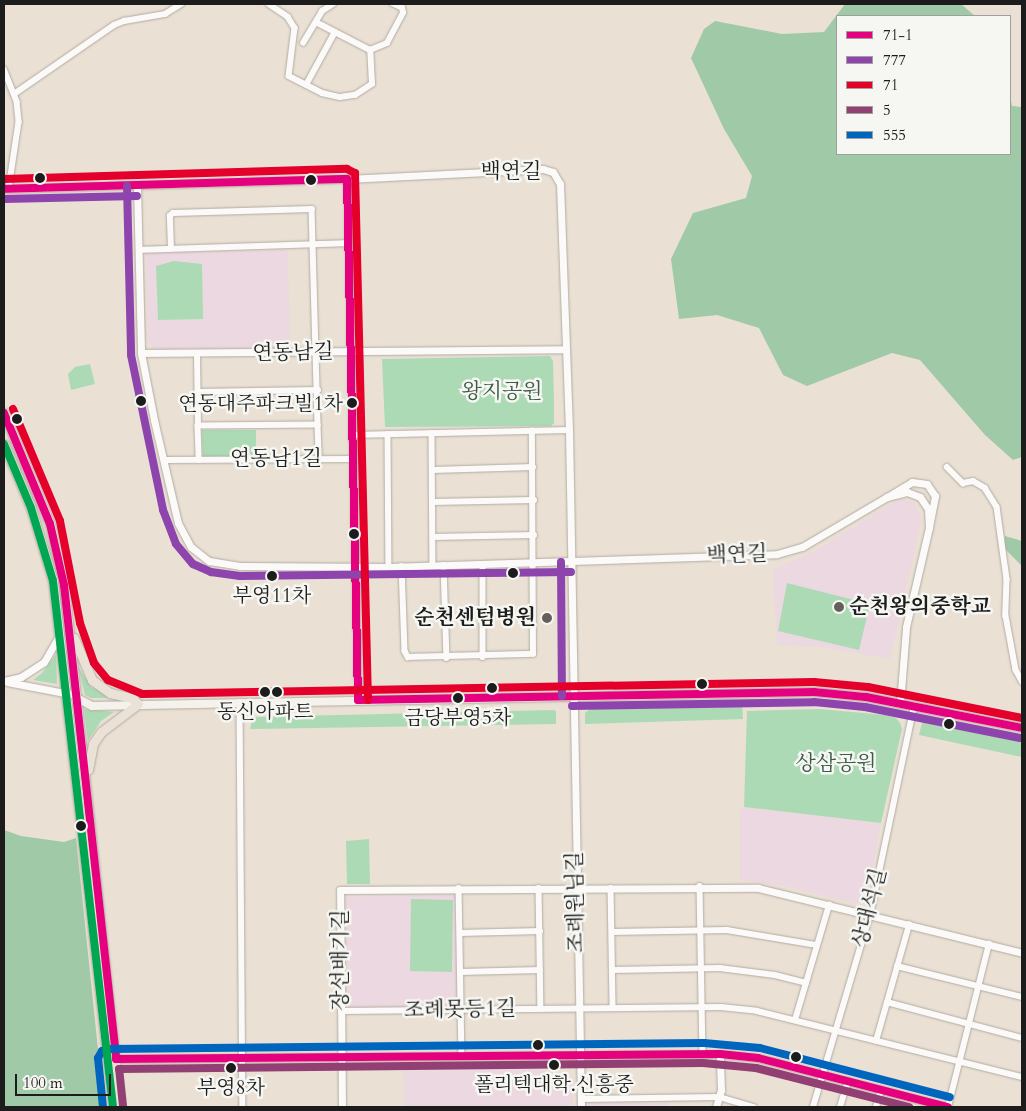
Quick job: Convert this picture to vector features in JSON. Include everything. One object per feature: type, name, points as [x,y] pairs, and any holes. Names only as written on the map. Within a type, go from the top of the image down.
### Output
[{"type":"main road","points":[[4,413],[50,524],[70,626],[112,1059],[113,1107]]},
{"type":"main road","points":[[4,444],[42,540],[53,580],[112,1059],[120,1107]]},
{"type":"main road","points":[[70,626],[92,680],[110,693],[132,698],[138,704]]},
{"type":"main road","points":[[77,698],[92,706],[814,692],[914,706],[1022,728]]},
{"type":"main road","points":[[85,781],[93,744],[101,732],[138,704]]},
{"type":"street","points":[[14,94],[114,26],[130,19],[165,14],[181,4]]},
{"type":"street","points":[[269,4],[288,17],[295,28],[288,70],[289,76],[306,85],[340,97],[368,89],[372,84],[370,50]]},
{"type":"street","points":[[303,43],[322,11],[333,4]]},
{"type":"street","points":[[316,22],[370,50],[388,43],[402,17],[402,8],[393,4]]},
{"type":"street","points":[[306,85],[335,32]]},
{"type":"street","points":[[4,69],[14,94],[18,138],[6,189]]},
{"type":"street","name":"백연길","points":[[6,189],[347,179],[543,168],[553,172],[560,184],[564,349],[569,430],[572,696]]},
{"type":"street","points":[[347,179],[358,700]]},
{"type":"street","points":[[137,186],[141,354],[165,460],[172,507],[181,531],[191,547],[205,559],[240,566],[434,566],[571,562]]},
{"type":"street","name":"연동남1길","points":[[170,249],[170,216],[193,212],[312,209],[318,352],[318,425],[198,426]]},
{"type":"street","points":[[139,250],[348,242]]},
{"type":"street","name":"연동남길","points":[[141,354],[564,349]]},
{"type":"street","name":"연동남1길","points":[[197,354],[199,460]]},
{"type":"street","points":[[198,392],[318,390]]},
{"type":"street","points":[[318,425],[319,459]]},
{"type":"street","points":[[352,435],[569,430]]},
{"type":"street","points":[[402,566],[406,654],[413,659],[528,656],[534,652],[532,432]]},
{"type":"street","points":[[432,433],[434,566]]},
{"type":"street","points":[[388,434],[389,566]]},
{"type":"street","name":"연동남1길","points":[[165,460],[353,459]]},
{"type":"street","points":[[433,470],[533,467]]},
{"type":"street","points":[[947,467],[963,483],[973,482],[985,488],[997,507],[1008,579],[1006,616],[1016,670],[1022,681]]},
{"type":"street","name":"백연길","points":[[571,562],[790,551],[816,540],[912,482],[931,486],[935,496],[906,627],[900,704]]},
{"type":"street","name":"백연길","points":[[887,497],[906,492],[920,497],[928,509],[929,527]]},
{"type":"street","points":[[433,502],[534,500]]},
{"type":"street","points":[[433,537],[534,535]]},
{"type":"street","points":[[444,565],[447,658]]},
{"type":"street","points":[[483,565],[483,657]]},
{"type":"street","points":[[4,681],[21,677],[44,662],[60,633]]},
{"type":"street","points":[[4,681],[66,693],[77,698]]},
{"type":"street","name":"조례원님길","points":[[572,696],[581,1103]]},
{"type":"street","points":[[240,702],[243,1107]]},
{"type":"street","name":"상대석길","points":[[813,1107],[870,915],[914,706]]},
{"type":"street","points":[[700,886],[703,1053]]},
{"type":"street","name":"장선배기길","points":[[342,1107],[340,890],[700,886],[758,888],[1022,953]]},
{"type":"street","points":[[459,888],[462,1056]]},
{"type":"street","points":[[539,888],[541,1009]]},
{"type":"street","points":[[611,888],[613,1008]]},
{"type":"street","points":[[795,1020],[829,905]]},
{"type":"street","points":[[876,1041],[909,925]]},
{"type":"street","points":[[612,932],[701,929],[760,933],[817,945]]},
{"type":"street","points":[[460,933],[540,931]]},
{"type":"street","points":[[112,1059],[703,1053],[758,1058],[948,1107],[989,944]]},
{"type":"street","points":[[897,966],[1022,998]]},
{"type":"street","points":[[613,970],[701,968],[744,970],[806,983]]},
{"type":"street","points":[[460,972],[540,970]]},
{"type":"street","points":[[887,1002],[1022,1038]]},
{"type":"street","name":"조례못등1길","points":[[341,1011],[702,1007],[757,1011],[1022,1077]]},
{"type":"street","points":[[716,1107],[723,1065],[720,1054]]},
{"type":"street","points":[[840,1107],[848,1081]]},
{"type":"street","points":[[876,1107],[881,1090]]},
{"type":"street","points":[[581,1103],[719,1097],[754,1107]]},
{"type":"shaded area","points":[[288,250],[290,348],[155,351],[148,342],[146,253]]},
{"type":"shaded area","name":"순천왕의중학교","points":[[901,498],[915,503],[922,520],[890,659],[819,647],[777,645],[773,569],[813,552]]},
{"type":"shaded area","points":[[744,807],[881,823],[867,899],[855,904],[783,886],[740,880],[740,809]]},
{"type":"shaded area","points":[[455,895],[457,1006],[348,1008],[346,897]]},
{"type":"shaded area","points":[[403,1063],[513,1063],[573,1078],[573,1107],[404,1107]]},
{"type":"shaded area","points":[[584,1103],[669,1103],[669,1107],[584,1107]]},
{"type":"green space","points":[[845,4],[961,4],[974,15],[837,15]]},
{"type":"green space","points":[[836,16],[836,155],[1011,155],[1011,100],[1012,106],[1022,107],[1022,457],[1013,460],[985,435],[920,360],[892,353],[807,386],[783,375],[759,328],[717,315],[679,319],[671,259],[693,213],[746,198],[752,176],[724,129],[691,58],[704,29],[715,21],[782,34],[824,32]]},
{"type":"green space","points":[[174,261],[202,264],[203,319],[158,320],[156,266]]},
{"type":"green space","name":"왕지공원","points":[[550,356],[553,361],[554,402],[554,423],[551,426],[385,427],[382,359]]},
{"type":"green space","points":[[90,364],[95,384],[71,390],[68,374],[75,367]]},
{"type":"green space","points":[[202,430],[256,430],[256,457],[203,458]]},
{"type":"green space","points":[[1005,536],[1022,541],[1022,566],[1004,548]]},
{"type":"green space","points":[[787,583],[870,604],[859,650],[778,631]]},
{"type":"green space","points":[[56,654],[57,684],[33,680],[42,673]]},
{"type":"green space","points":[[78,666],[91,687],[114,698],[91,698],[85,695]]},
{"type":"green space","points":[[742,704],[743,719],[585,724],[585,713],[590,709]]},
{"type":"green space","points":[[84,709],[114,712],[101,721],[88,741]]},
{"type":"green space","name":"상삼공원","points":[[819,709],[885,715],[896,718],[900,723],[902,729],[881,823],[744,807],[747,711]]},
{"type":"green space","points":[[556,711],[556,724],[250,729],[253,717]]},
{"type":"green space","points":[[923,719],[1022,740],[1022,757],[919,735]]},
{"type":"green space","points":[[4,830],[21,836],[64,842],[76,838],[104,1107],[4,1107]]},
{"type":"green space","points":[[369,839],[370,884],[347,884],[346,841]]},
{"type":"green space","points":[[411,899],[453,900],[452,972],[410,971]]},
{"type":"transit line","name":"71","points":[[4,179],[347,169],[355,173],[368,700]]},
{"type":"transit line","name":"71-1","points":[[4,189],[347,179],[358,700],[814,692],[866,697],[1022,728]]},
{"type":"transit line","name":"777","points":[[127,186],[131,355],[163,510],[176,544],[193,564],[211,572],[240,576],[571,572]]},
{"type":"transit line","name":"777","points":[[4,199],[137,196]]},
{"type":"transit line","name":"71","points":[[13,409],[60,521],[80,623],[94,663],[108,680],[142,694],[814,682],[868,687],[1022,718]]},
{"type":"transit line","name":"71-1","points":[[4,413],[50,524],[64,585],[116,1059],[720,1054],[758,1058],[948,1107]]},
{"type":"transit line","points":[[4,444],[31,508],[53,581],[113,1107]]},
{"type":"transit line","name":"777","points":[[561,562],[562,696]]},
{"type":"transit line","name":"777","points":[[572,706],[814,702],[865,707],[1020,738]]},
{"type":"transit line","name":"555","points":[[103,1107],[98,1058],[102,1051],[108,1049],[704,1043],[760,1048],[950,1097]]},
{"type":"transit line","name":"5","points":[[123,1106],[119,1069],[703,1063],[756,1068],[909,1107]]},
{"type":"place","name":"연동대주파크빌1차","points":[[352,403]]},
{"type":"place","name":"부영11차","points":[[272,576]]},
{"type":"place","name":"순천왕의중학교","points":[[839,607]]},
{"type":"place","name":"순천센텀병원","points":[[547,618]]},
{"type":"place","name":"동신아파트","points":[[265,692]]},
{"type":"place","name":"금당부영5차","points":[[458,698]]},
{"type":"place","name":"폴리텍대학.신흥중","points":[[554,1065]]},
{"type":"place","name":"부영8차","points":[[231,1068]]}]
